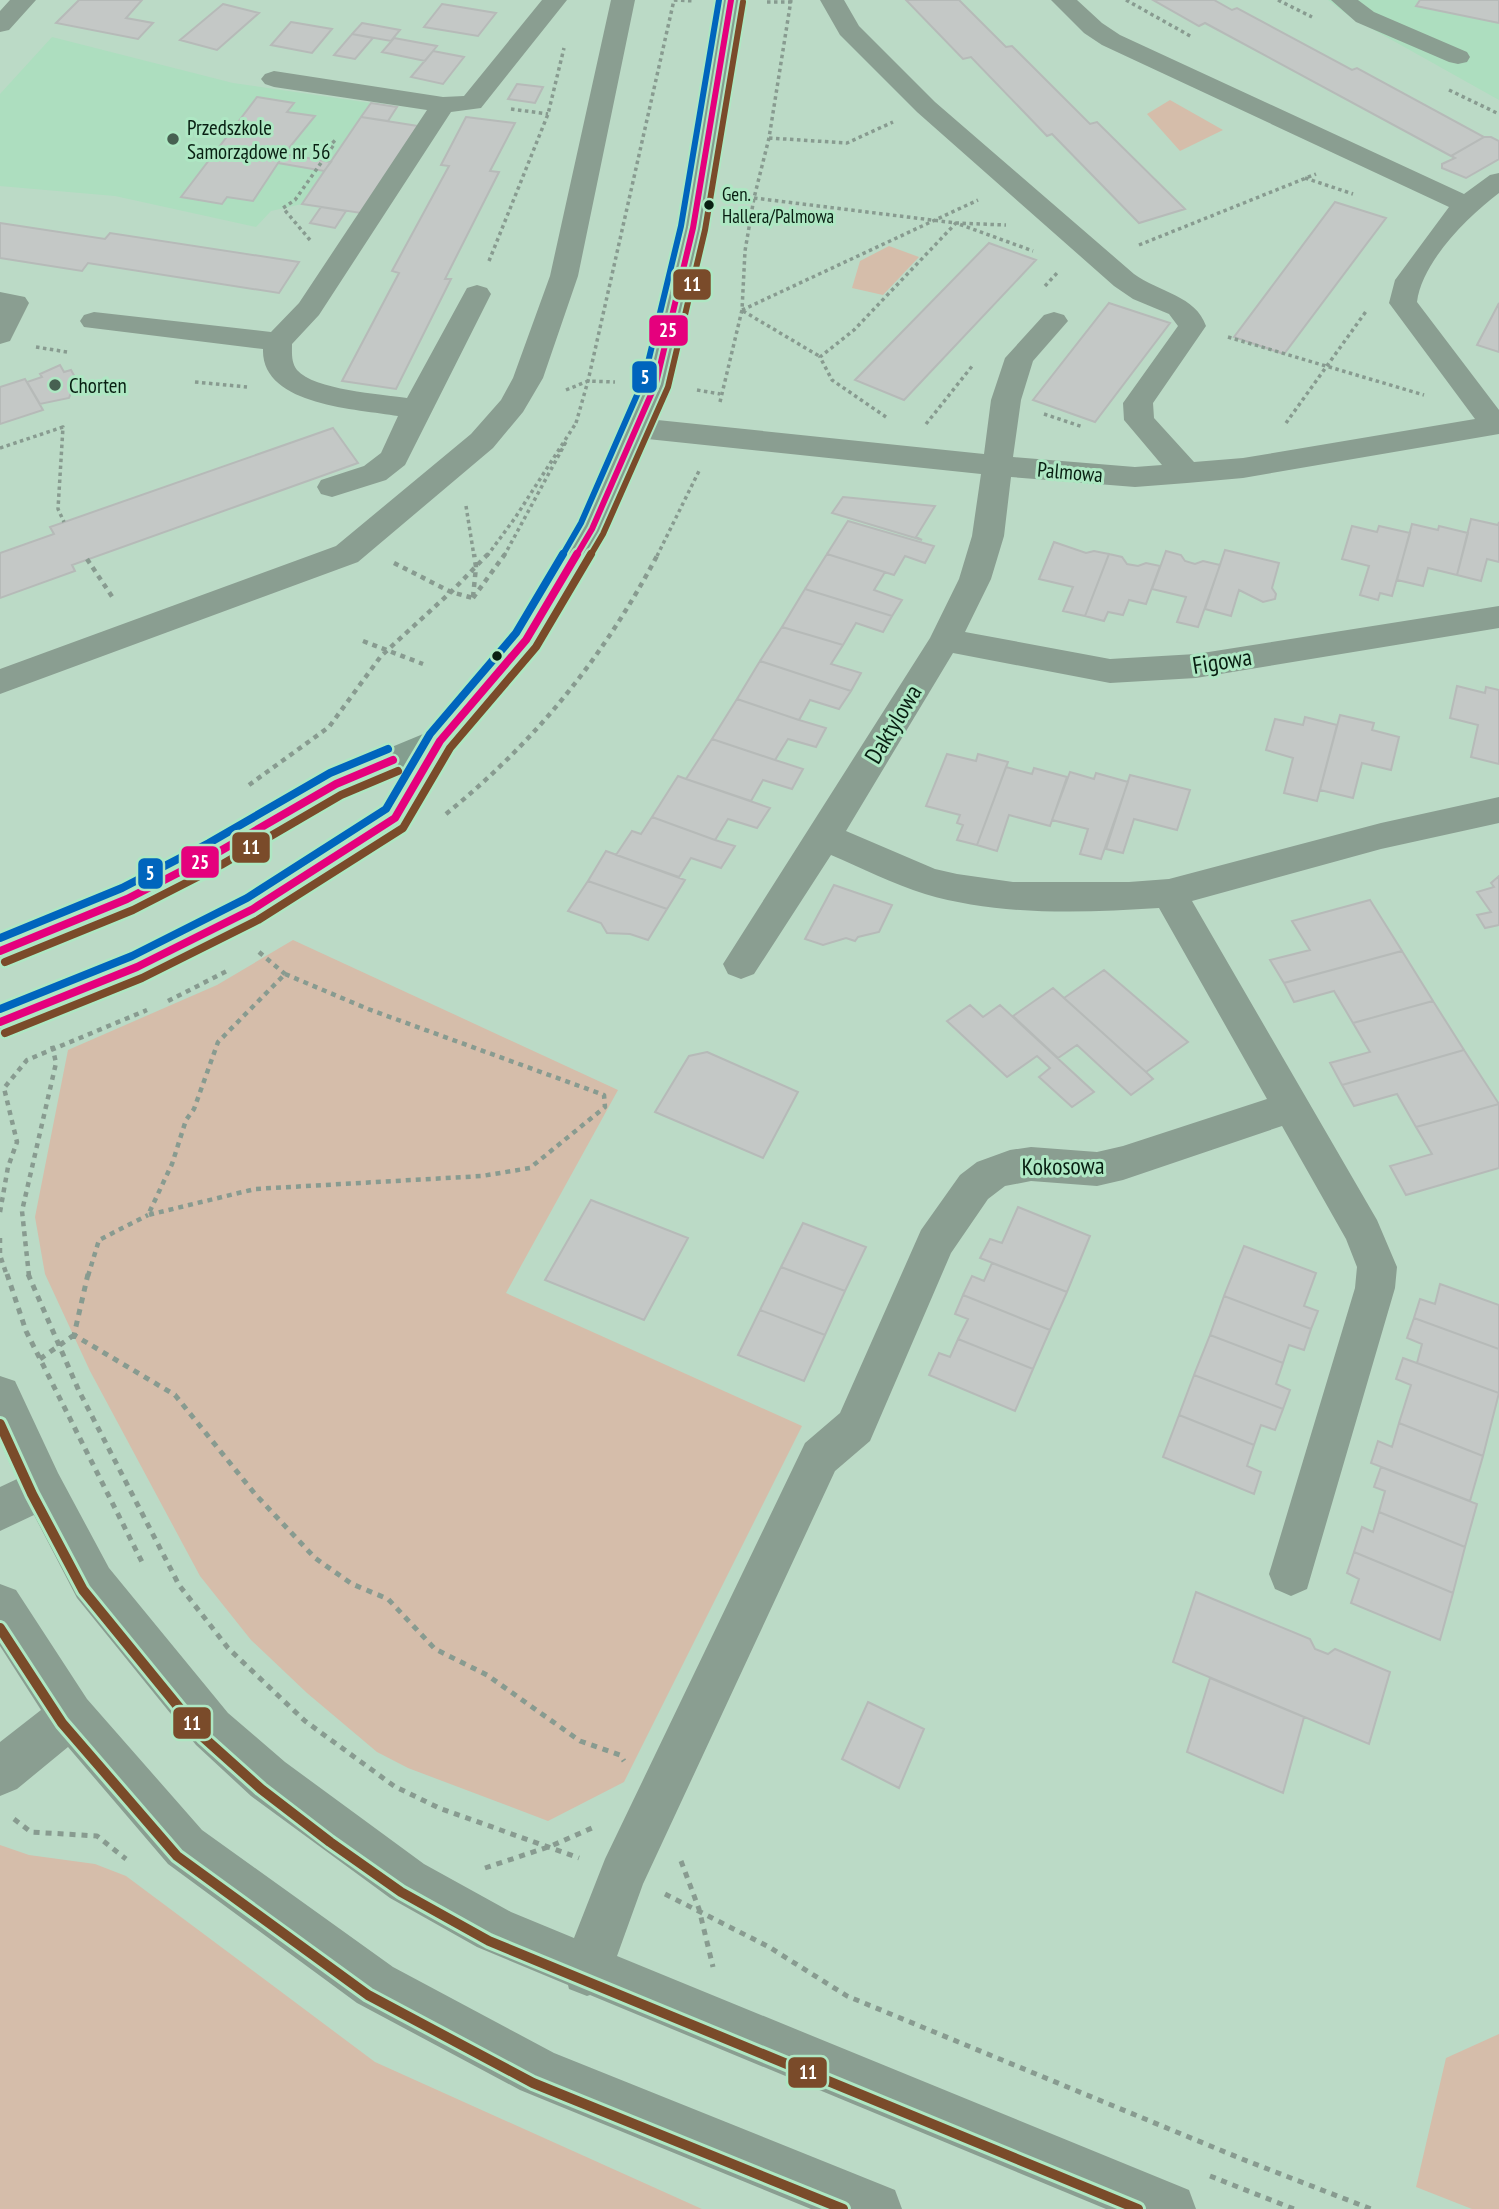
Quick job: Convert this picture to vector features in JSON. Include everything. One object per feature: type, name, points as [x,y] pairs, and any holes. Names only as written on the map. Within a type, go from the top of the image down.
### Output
[{"type":"main road","points":[[0,1022],[136,967],[253,909],[396,818],[440,741],[526,640],[592,530],[656,383],[693,228],[731,0]]},
{"type":"main road","points":[[0,951],[127,899],[215,855],[336,784],[440,741]]},
{"type":"street","points":[[0,25],[24,0]]},
{"type":"street","points":[[274,79],[443,105],[472,103],[555,0]]},
{"type":"street","points":[[0,681],[347,554],[482,441],[513,405],[528,378],[565,276],[623,0]]},
{"type":"street","points":[[832,0],[849,30],[926,107],[1140,292],[1183,310],[1190,317],[1192,326],[1138,403],[1139,420],[1187,473]]},
{"type":"street","points":[[1063,0],[1093,28],[1111,40],[1466,205]]},
{"type":"street","points":[[1343,0],[1365,17],[1458,57]]},
{"type":"street","points":[[416,409],[325,394],[300,387],[289,378],[278,362],[278,342],[309,309],[443,105]]},
{"type":"street","points":[[1497,425],[1407,311],[1403,295],[1409,280],[1447,225],[1466,205],[1499,181]]},
{"type":"street","points":[[332,487],[375,473],[385,467],[398,450],[416,409],[481,283]]},
{"type":"street","points":[[0,301],[15,303],[0,335]]},
{"type":"street","points":[[94,321],[278,342]]},
{"type":"street","name":"Daktylowa","points":[[741,964],[824,837],[944,640],[982,557],[988,536],[1006,400],[1019,358],[1054,321]]},
{"type":"street","name":"Palmowa","points":[[638,428],[1067,473],[1135,477],[1243,468],[1497,425]]},
{"type":"street","name":"Figowa","points":[[944,640],[1110,671],[1155,670],[1196,666],[1499,617]]},
{"type":"street","points":[[824,837],[928,881],[979,892],[1085,897],[1168,893],[1381,836],[1499,810]]},
{"type":"street","points":[[1168,893],[1363,1232],[1377,1268],[1375,1288],[1291,1574]]},
{"type":"street","name":"Kokosowa","points":[[638,1841],[820,1457],[855,1427],[935,1243],[974,1187],[991,1174],[1010,1167],[1031,1164],[1097,1169],[1123,1163],[1291,1107]]},
{"type":"street","points":[[0,1395],[43,1488],[93,1583],[212,1729],[268,1779],[407,1881],[494,1930],[587,1971],[1183,2190]]},
{"type":"street","points":[[0,1510],[43,1488]]},
{"type":"street","points":[[0,1606],[71,1715],[185,1847],[375,1984],[538,2072],[876,2209]]},
{"type":"street","points":[[0,1772],[71,1715]]},
{"type":"street","points":[[587,1971],[622,1876],[638,1841]]},
{"type":"path","points":[[482,441],[461,477],[476,567],[473,598],[512,542],[576,422],[588,381],[674,0]]},
{"type":"path","points":[[716,437],[720,394],[742,310],[745,251],[754,198],[769,138],[790,0]]},
{"type":"path","points":[[481,283],[548,114],[565,42]]},
{"type":"path","points":[[769,138],[847,143],[926,107]]},
{"type":"path","points":[[509,109],[548,114]]},
{"type":"path","points":[[283,208],[295,200],[335,143],[331,139]]},
{"type":"path","points":[[1105,263],[1145,241],[1359,156]]},
{"type":"path","points":[[754,198],[936,219],[956,223],[1042,254]]},
{"type":"path","points":[[742,310],[983,198]]},
{"type":"path","points":[[820,356],[854,330],[956,223],[981,224]]},
{"type":"path","points":[[1286,423],[1381,291],[1409,280]]},
{"type":"path","points":[[742,310],[820,356],[832,380],[887,417]]},
{"type":"path","points":[[1192,326],[1432,398]]},
{"type":"path","points":[[32,346],[66,352]]},
{"type":"path","points":[[555,394],[588,381],[656,383],[720,394]]},
{"type":"path","points":[[246,787],[319,734],[338,716],[366,673],[387,650],[476,567],[493,548],[576,422]]},
{"type":"path","points":[[0,448],[63,427],[58,502],[64,522]]},
{"type":"path","points":[[87,559],[113,598]]},
{"type":"path","points":[[363,641],[423,664]]},
{"type":"path","points":[[40,1359],[74,1335],[93,1254],[99,1240],[148,1214],[255,1189],[482,1176],[530,1168],[605,1107],[604,1095],[368,1009],[285,974],[255,949]]},
{"type":"path","points":[[148,1214],[172,1164],[186,1120],[194,1109],[218,1042],[285,974]]},
{"type":"path","points":[[33,1289],[23,1250],[22,1211],[56,1063],[40,1008]]},
{"type":"path","points":[[0,1212],[8,1167],[17,1142],[2,1088],[27,1060]]},
{"type":"path","points":[[0,1238],[0,1255],[26,1331],[148,1575]]},
{"type":"path","points":[[74,1335],[176,1395],[255,1494],[315,1558],[352,1584],[388,1599],[435,1649],[487,1675],[580,1741],[620,1755],[626,1764]]},
{"type":"path","points":[[474,1872],[551,1846],[600,1824],[680,1859],[699,1909],[716,1979]]},
{"type":"path","points":[[1183,2190],[1294,2209]]},
{"type":"shaded area","points":[[1328,0],[1499,0],[1499,100],[1349,16]]},
{"type":"shaded area","name":"Przedszkole Samorządowe nr 56","points":[[52,37],[233,83],[371,103],[302,204],[271,211],[256,227],[115,196],[0,186],[0,94]]},
{"type":"shaded area","points":[[1170,100],[1223,130],[1180,151],[1147,114]]},
{"type":"shaded area","points":[[889,246],[919,257],[883,295],[852,288],[860,261]]},
{"type":"shaded area","points":[[293,940],[618,1090],[506,1293],[802,1426],[624,1782],[548,1821],[408,1768],[377,1752],[307,1693],[251,1640],[200,1576],[90,1371],[45,1274],[35,1217],[68,1050],[217,985]]},
{"type":"shaded area","points":[[0,1845],[29,1855],[95,1864],[126,1876],[375,2062],[702,2209],[0,2209]]},
{"type":"shaded area","points":[[1499,2034],[1499,2209],[1472,2209],[1416,2187],[1446,2058]]},
{"type":"building","points":[[79,0],[142,0],[126,18],[153,23],[138,39],[56,23]]},
{"type":"building","points":[[906,0],[959,0],[1006,47],[1012,46],[1090,124],[1097,122],[1185,209],[1139,223],[1052,134],[1047,136],[971,57],[963,59]]},
{"type":"building","points":[[1153,0],[1214,0],[1232,10],[1237,8],[1352,70],[1357,68],[1484,137],[1451,156],[1205,23],[1199,26]]},
{"type":"building","points":[[1420,0],[1499,0],[1499,23],[1416,6]]},
{"type":"building","points":[[223,4],[259,13],[217,50],[180,40]]},
{"type":"building","points":[[442,4],[496,13],[478,36],[424,27]]},
{"type":"building","points":[[291,22],[332,29],[312,53],[271,45]]},
{"type":"building","points":[[362,23],[400,30],[391,41],[352,34]]},
{"type":"building","points":[[352,34],[373,38],[355,59],[334,55]]},
{"type":"building","points":[[394,38],[437,46],[425,61],[382,52]]},
{"type":"building","points":[[433,51],[464,57],[443,84],[411,77]]},
{"type":"building","points":[[517,84],[543,87],[535,103],[508,99]]},
{"type":"building","points":[[257,97],[294,103],[287,112],[315,116],[284,154],[253,201],[227,197],[222,204],[181,197]]},
{"type":"building","points":[[371,103],[397,107],[388,121],[361,117]]},
{"type":"building","points":[[361,117],[418,126],[361,213],[302,204]]},
{"type":"building","points":[[466,117],[515,123],[490,171],[499,172],[445,279],[451,279],[396,389],[342,381],[399,273],[392,271],[449,166],[441,165]]},
{"type":"building","points":[[1484,137],[1499,141],[1499,159],[1466,178],[1442,168],[1442,164],[1455,158],[1451,156]]},
{"type":"building","points":[[284,154],[331,162],[324,171],[278,163]]},
{"type":"building","points":[[1335,202],[1386,218],[1284,354],[1234,337]]},
{"type":"building","points":[[321,207],[346,211],[335,228],[310,223]]},
{"type":"building","points":[[0,223],[105,239],[110,233],[299,262],[279,293],[88,263],[82,271],[0,258]]},
{"type":"building","points":[[989,243],[1036,260],[904,400],[855,380]]},
{"type":"building","points":[[1109,303],[1170,323],[1095,422],[1033,400]]},
{"type":"building","points":[[1499,303],[1499,352],[1477,345]]},
{"type":"building","points":[[60,365],[64,372],[71,370],[76,379],[69,398],[40,404],[27,382],[42,377],[40,374]]},
{"type":"building","points":[[25,379],[43,410],[0,424],[0,387]]},
{"type":"building","points":[[333,428],[358,463],[72,565],[75,571],[0,598],[0,553],[54,534],[50,527]]},
{"type":"building","points":[[843,497],[935,506],[916,537],[922,540],[832,513]]},
{"type":"building","points":[[1471,519],[1498,525],[1499,522],[1499,562],[1487,559],[1481,581],[1457,575]]},
{"type":"building","points":[[848,521],[934,546],[925,563],[905,556],[894,575],[827,554]]},
{"type":"building","points":[[1412,524],[1438,530],[1439,526],[1468,533],[1457,575],[1428,568],[1423,586],[1397,580]]},
{"type":"building","points":[[1352,526],[1377,532],[1379,526],[1410,533],[1392,596],[1380,593],[1378,600],[1360,595],[1369,566],[1342,559]]},
{"type":"building","points":[[1054,542],[1086,553],[1094,551],[1109,554],[1085,616],[1063,611],[1073,587],[1039,579]]},
{"type":"building","points":[[1225,550],[1279,563],[1272,588],[1276,594],[1275,599],[1263,602],[1239,590],[1231,616],[1205,609]]},
{"type":"building","points":[[1166,551],[1181,555],[1185,561],[1195,564],[1203,561],[1220,565],[1198,627],[1177,622],[1186,597],[1152,589]]},
{"type":"building","points":[[827,554],[885,572],[874,590],[902,600],[892,616],[805,589]]},
{"type":"building","points":[[1109,554],[1122,557],[1127,564],[1138,566],[1146,563],[1160,566],[1146,604],[1129,600],[1123,615],[1108,612],[1104,621],[1085,616]]},
{"type":"building","points":[[805,589],[892,616],[883,632],[856,623],[843,645],[782,627]]},
{"type":"building","points":[[782,627],[843,645],[831,664],[861,673],[851,691],[760,661]]},
{"type":"building","points":[[760,661],[851,691],[839,709],[810,700],[799,720],[737,699]]},
{"type":"building","points":[[1457,686],[1485,693],[1486,687],[1499,690],[1499,764],[1471,757],[1478,725],[1450,718]]},
{"type":"building","points":[[737,699],[826,728],[816,747],[788,739],[775,760],[712,739]]},
{"type":"building","points":[[1340,715],[1374,723],[1372,730],[1399,737],[1391,770],[1362,763],[1353,798],[1320,790]]},
{"type":"building","points":[[1305,717],[1337,725],[1317,801],[1284,793],[1293,758],[1266,750],[1275,719],[1303,725]]},
{"type":"building","points":[[712,739],[803,769],[792,789],[763,780],[751,801],[686,779]]},
{"type":"building","points":[[947,754],[976,761],[978,754],[1008,762],[977,845],[957,840],[963,825],[957,823],[960,815],[926,806]]},
{"type":"building","points":[[1006,767],[1032,774],[1034,768],[1067,777],[1050,826],[1009,815],[997,851],[977,845]]},
{"type":"building","points":[[1070,772],[1094,779],[1096,773],[1128,782],[1101,859],[1080,854],[1088,829],[1052,820]]},
{"type":"building","points":[[1130,775],[1190,790],[1177,830],[1134,819],[1123,853],[1106,849]]},
{"type":"building","points":[[678,776],[770,808],[757,828],[728,819],[715,840],[652,817]]},
{"type":"building","points":[[652,817],[735,846],[721,868],[691,858],[679,877],[616,855],[632,831],[641,834]]},
{"type":"building","points":[[606,851],[685,880],[667,909],[588,881]]},
{"type":"building","points":[[1499,876],[1499,925],[1485,928],[1477,915],[1491,912],[1477,892],[1494,887],[1491,883]]},
{"type":"building","points":[[588,881],[667,909],[648,940],[630,934],[607,933],[601,923],[568,911]]},
{"type":"building","points":[[834,885],[892,905],[879,932],[858,937],[855,941],[846,938],[823,945],[805,939]]},
{"type":"building","points":[[1370,900],[1402,951],[1284,983],[1270,960],[1310,950],[1292,921]]},
{"type":"building","points":[[1402,951],[1433,1001],[1353,1023],[1334,991],[1294,1002],[1284,983]]},
{"type":"building","points":[[1104,970],[1188,1042],[1146,1072],[1064,998]]},
{"type":"building","points":[[1053,988],[1153,1079],[1131,1095],[1077,1045],[1058,1058],[1013,1016]]},
{"type":"building","points":[[1433,1001],[1464,1050],[1342,1085],[1330,1063],[1370,1052],[1353,1023]]},
{"type":"building","points":[[970,1005],[983,1017],[1000,1005],[1094,1092],[1072,1107],[1039,1077],[1050,1068],[1037,1056],[1007,1077],[947,1021]]},
{"type":"building","points":[[1464,1050],[1499,1104],[1416,1127],[1397,1094],[1354,1106],[1342,1085]]},
{"type":"building","points":[[707,1052],[798,1092],[763,1158],[655,1112],[689,1056]]},
{"type":"building","points":[[1499,1104],[1499,1168],[1406,1195],[1390,1166],[1432,1154],[1416,1127]]},
{"type":"building","points":[[591,1200],[688,1238],[644,1320],[545,1280]]},
{"type":"building","points":[[1018,1207],[1090,1236],[1067,1292],[980,1258],[990,1239],[1002,1243]]},
{"type":"building","points":[[803,1223],[866,1247],[845,1291],[781,1267]]},
{"type":"building","points":[[1244,1246],[1316,1273],[1304,1306],[1318,1311],[1311,1329],[1224,1296]]},
{"type":"building","points":[[992,1263],[1067,1292],[1050,1330],[963,1295],[972,1276],[984,1281]]},
{"type":"building","points":[[781,1267],[845,1291],[825,1335],[760,1310]]},
{"type":"building","points":[[1440,1284],[1499,1305],[1499,1349],[1414,1318],[1420,1299],[1435,1304]]},
{"type":"building","points":[[963,1295],[1050,1330],[1033,1369],[958,1339],[968,1319],[955,1314]]},
{"type":"building","points":[[1224,1296],[1311,1329],[1304,1350],[1289,1345],[1283,1363],[1210,1335]]},
{"type":"building","points":[[760,1310],[825,1335],[804,1381],[738,1355]]},
{"type":"building","points":[[1414,1318],[1499,1349],[1499,1393],[1417,1363],[1422,1344],[1407,1338]]},
{"type":"building","points":[[1210,1335],[1283,1363],[1276,1384],[1290,1390],[1283,1409],[1194,1375]]},
{"type":"building","points":[[958,1339],[1033,1369],[1015,1411],[929,1375],[939,1353],[950,1357]]},
{"type":"building","points":[[1403,1358],[1499,1393],[1483,1456],[1399,1423],[1411,1385],[1396,1379]]},
{"type":"building","points":[[1194,1375],[1283,1409],[1275,1430],[1261,1425],[1254,1445],[1179,1415]]},
{"type":"building","points":[[1179,1415],[1254,1445],[1247,1466],[1261,1472],[1254,1494],[1163,1457]]},
{"type":"building","points":[[1399,1423],[1483,1456],[1470,1501],[1371,1463],[1378,1441],[1392,1447]]},
{"type":"building","points":[[1381,1467],[1477,1504],[1465,1547],[1379,1512],[1385,1491],[1374,1487]]},
{"type":"building","points":[[1379,1512],[1465,1547],[1453,1593],[1354,1552],[1362,1527],[1373,1532]]},
{"type":"building","points":[[1354,1552],[1453,1593],[1440,1640],[1351,1603],[1359,1579],[1347,1573]]},
{"type":"building","points":[[1196,1592],[1310,1639],[1315,1649],[1328,1654],[1335,1649],[1390,1672],[1369,1744],[1173,1662]]},
{"type":"building","points":[[1210,1678],[1304,1717],[1283,1793],[1187,1752]]},
{"type":"building","points":[[868,1702],[924,1729],[899,1788],[842,1759]]},
{"type":"transit line","name":"5","points":[[0,1009],[132,956],[247,898],[386,809],[430,734],[516,633],[581,523],[644,379],[681,226],[719,0]]},
{"type":"transit line","name":"25","points":[[0,1022],[137,967],[253,909],[395,818],[440,741],[526,640],[592,529],[656,383],[693,228],[731,0]]},
{"type":"transit line","name":"11","points":[[5,1033],[142,978],[258,920],[403,828],[450,748],[536,647],[603,534],[668,387],[705,230],[743,2]]},
{"type":"transit line","name":"5","points":[[0,938],[122,888],[209,843],[330,773],[388,749]]},
{"type":"transit line","name":"25","points":[[0,951],[127,899],[215,854],[336,784],[393,760]]},
{"type":"transit line","name":"11","points":[[5,962],[133,910],[221,865],[341,795],[398,771]]},
{"type":"transit line","name":"11","points":[[0,1424],[32,1494],[83,1590],[203,1737],[261,1789],[401,1892],[489,1941],[1138,2209]]},
{"type":"transit line","name":"11","points":[[0,1628],[62,1723],[177,1856],[368,1995],[533,2083],[843,2209]]},
{"type":"place","name":"Przedszkole Samorządowe nr 56","points":[[173,139]]},
{"type":"place","name":"Gen. Hallera/Palmowa","points":[[709,205]]},
{"type":"place","name":"Chorten","points":[[55,385]]}]
